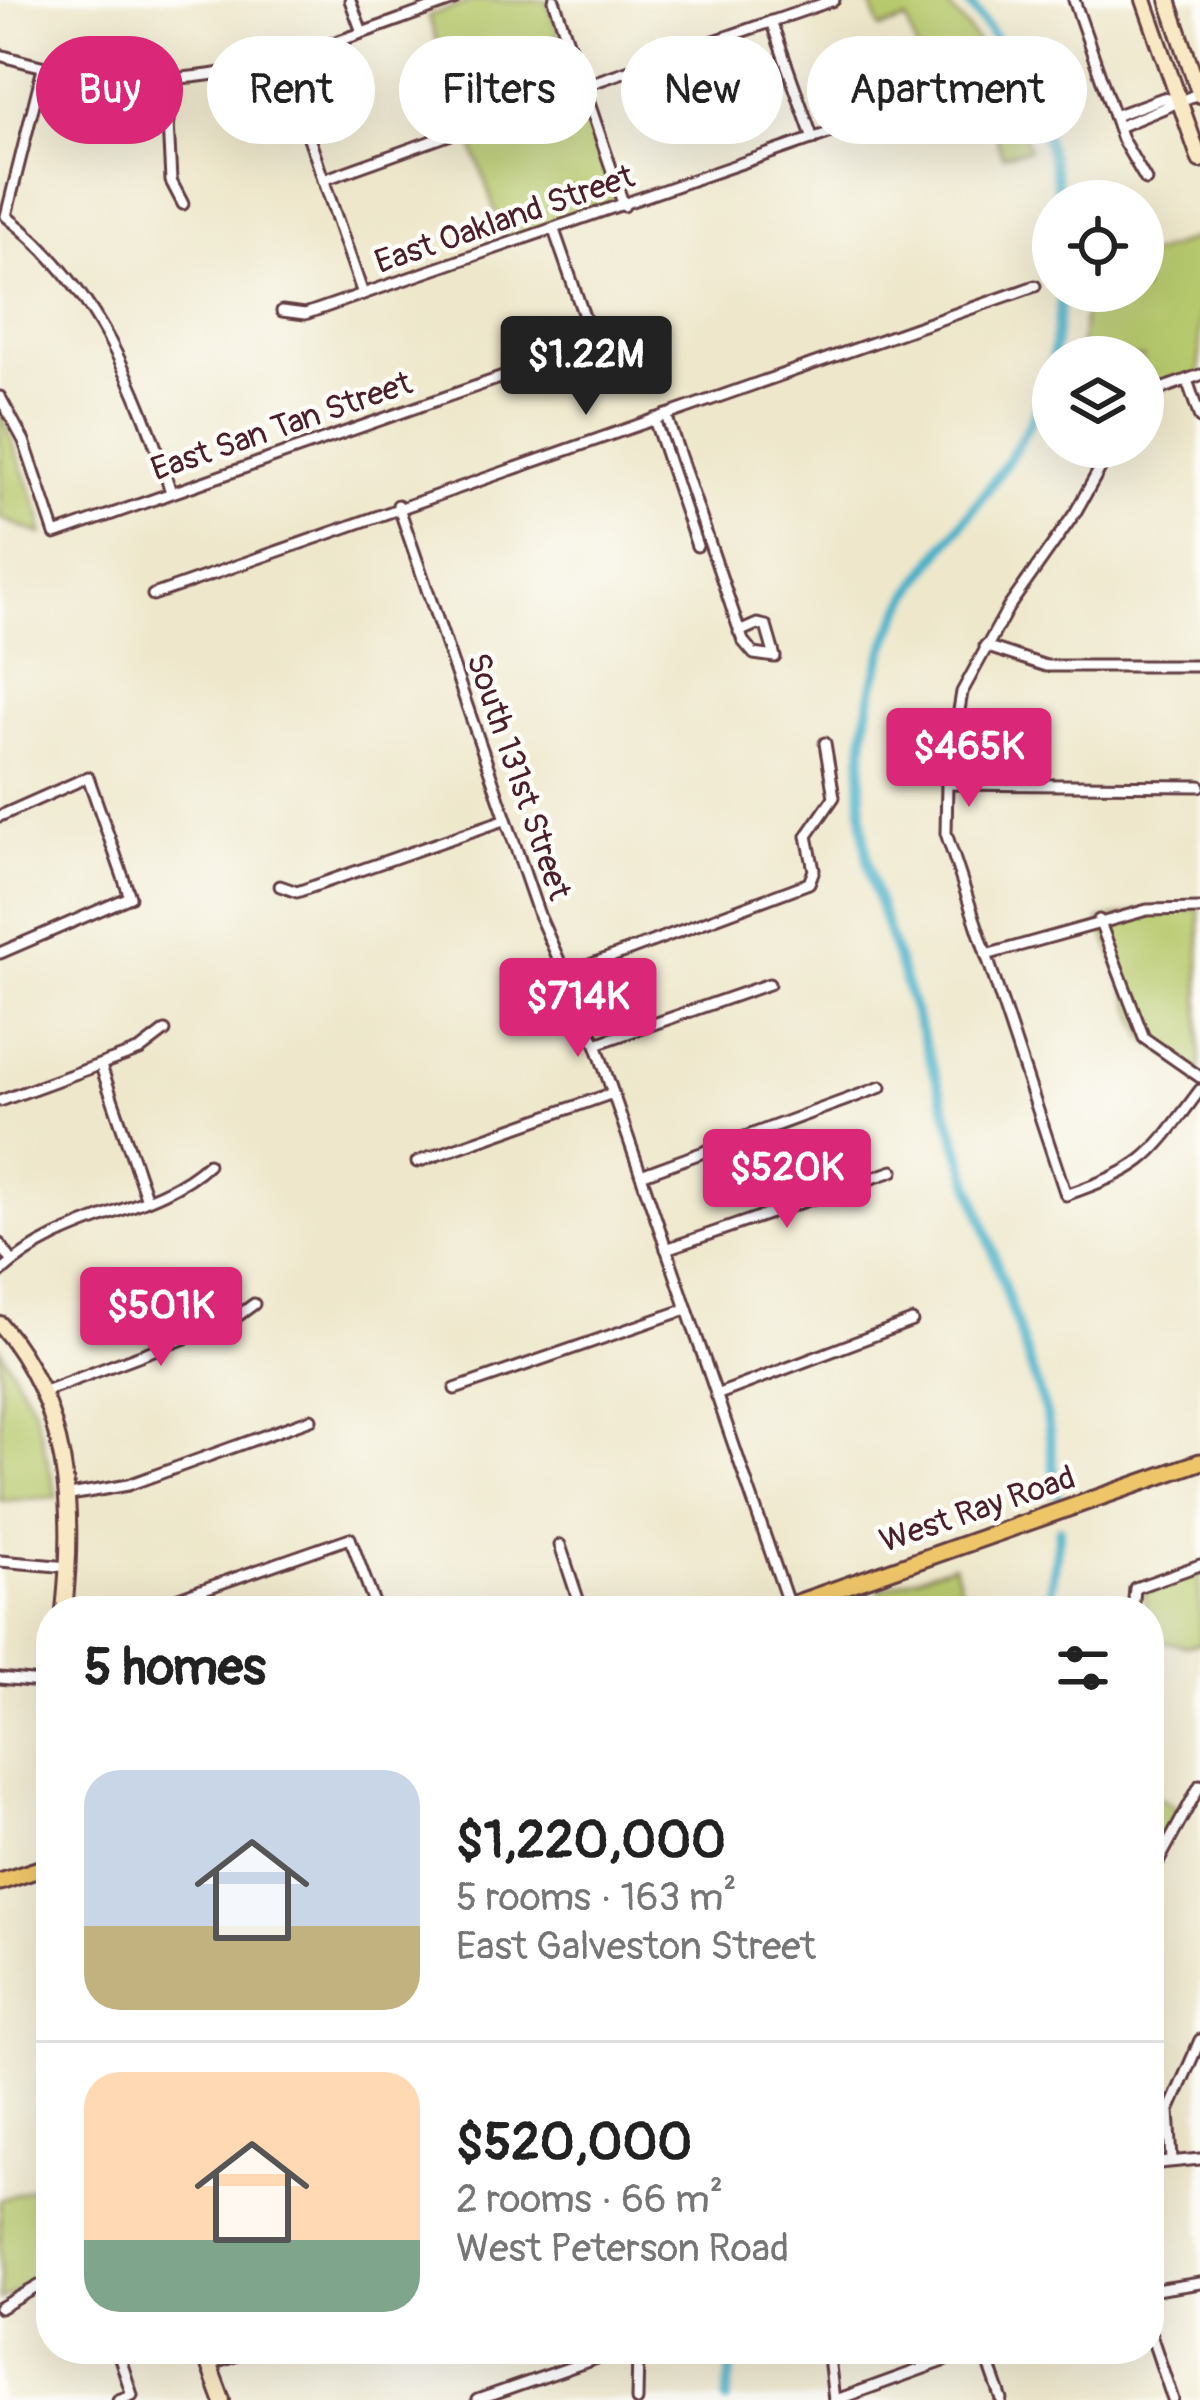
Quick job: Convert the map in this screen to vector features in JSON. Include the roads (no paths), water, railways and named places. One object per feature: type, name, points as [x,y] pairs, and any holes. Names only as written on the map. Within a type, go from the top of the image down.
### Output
[{"type":"main road","name":"West Ray Road","points":[[816,1596],[1200,1462]]},
{"type":"main road","points":[[0,1882],[36,1869]]},
{"type":"street","points":[[350,0],[362,32]]},
{"type":"street","points":[[351,36],[454,0]]},
{"type":"street","points":[[554,0],[566,36]]},
{"type":"street","points":[[597,81],[834,0]]},
{"type":"street","points":[[1074,0],[1116,122],[1146,180]]},
{"type":"street","points":[[1144,0],[1200,160]]},
{"type":"street","points":[[1116,122],[1163,98],[1179,100],[1200,94],[1168,0]]},
{"type":"street","points":[[771,21],[807,123]]},
{"type":"street","points":[[0,55],[36,66]]},
{"type":"street","points":[[36,99],[6,216],[70,276],[121,356],[138,390],[171,492]]},
{"type":"street","points":[[597,128],[623,206]]},
{"type":"street","name":"East Oakland Street","points":[[282,311],[305,314],[807,142]]},
{"type":"street","points":[[170,144],[172,181],[183,203]]},
{"type":"street","points":[[311,144],[363,294]]},
{"type":"street","points":[[323,180],[423,144]]},
{"type":"street","name":"East San Tan Street","points":[[0,397],[24,441],[56,534],[593,346],[554,230]]},
{"type":"street","points":[[154,595],[398,505],[1032,287]]},
{"type":"street","points":[[1164,392],[1200,375]]},
{"type":"street","points":[[1187,380],[1200,418]]},
{"type":"street","points":[[666,415],[740,632]]},
{"type":"street","points":[[654,419],[697,546]]},
{"type":"street","points":[[1101,468],[1076,513],[985,646],[962,692],[947,784],[946,833],[1066,1196],[1123,1175],[1148,1159],[1200,1090]]},
{"type":"street","name":"South 131st Street","points":[[398,505],[504,820],[539,915],[596,1044],[716,1395],[777,1596]]},
{"type":"street","points":[[985,646],[1046,666],[1200,666]]},
{"type":"street","points":[[568,973],[809,883],[814,870],[807,836],[834,797],[825,743]]},
{"type":"street","points":[[0,815],[88,777],[130,897],[0,952]]},
{"type":"street","points":[[947,784],[1200,786]]},
{"type":"street","points":[[280,886],[297,892],[504,820]]},
{"type":"street","points":[[986,956],[1099,920],[1148,910],[1200,909]]},
{"type":"street","points":[[1099,920],[1144,1038],[1200,1077]]},
{"type":"street","points":[[596,1044],[769,985]]},
{"type":"street","points":[[0,1101],[140,1050],[165,1031]]},
{"type":"street","points":[[101,1066],[146,1197]]},
{"type":"street","points":[[641,1175],[881,1087]]},
{"type":"street","points":[[417,1162],[613,1093]]},
{"type":"street","points":[[0,1273],[72,1224],[184,1185],[208,1164]]},
{"type":"street","points":[[666,1249],[893,1171]]},
{"type":"street","points":[[0,1244],[12,1261]]},
{"type":"street","points":[[41,1392],[232,1321],[254,1304]]},
{"type":"street","points":[[455,1389],[687,1309]]},
{"type":"street","points":[[716,1395],[912,1322]]},
{"type":"street","points":[[0,1324],[41,1392],[70,1495],[66,1596]]},
{"type":"street","points":[[70,1495],[128,1485],[311,1419]]},
{"type":"street","points":[[184,1596],[350,1538],[371,1596]]},
{"type":"street","points":[[560,1545],[577,1596]]},
{"type":"street","points":[[0,1561],[69,1567]]},
{"type":"street","points":[[1134,1596],[1135,1588],[1200,1565]]},
{"type":"street","points":[[0,1678],[36,1682]]},
{"type":"street","points":[[1164,1851],[1200,1785]]},
{"type":"street","points":[[1172,2160],[1173,2094],[1200,2040]]},
{"type":"street","points":[[1164,2161],[1200,2159]]},
{"type":"street","points":[[1164,2289],[1200,2283]]},
{"type":"street","points":[[0,2308],[36,2288]]},
{"type":"street","points":[[118,2400],[132,2395],[122,2364]]},
{"type":"street","points":[[212,2364],[222,2400]]},
{"type":"street","points":[[477,2400],[579,2364]]},
{"type":"street","points":[[638,2364],[638,2400]]},
{"type":"street","points":[[830,2364],[835,2400],[938,2364]]},
{"type":"street","points":[[987,2364],[1002,2400]]},
{"type":"street","points":[[1161,2364],[1173,2400]]},
{"type":"waterway","points":[[966,0],[1000,45],[1027,94],[1056,180]]},
{"type":"waterway","points":[[1056,336],[1059,312]]},
{"type":"waterway","points":[[1032,418],[1016,448],[901,612],[885,649],[865,728],[862,810],[874,888],[1047,1417],[1057,1493]]},
{"type":"waterway","points":[[1050,1596],[1060,1529]]},
{"type":"waterway","points":[[726,2400],[732,2364]]}]
